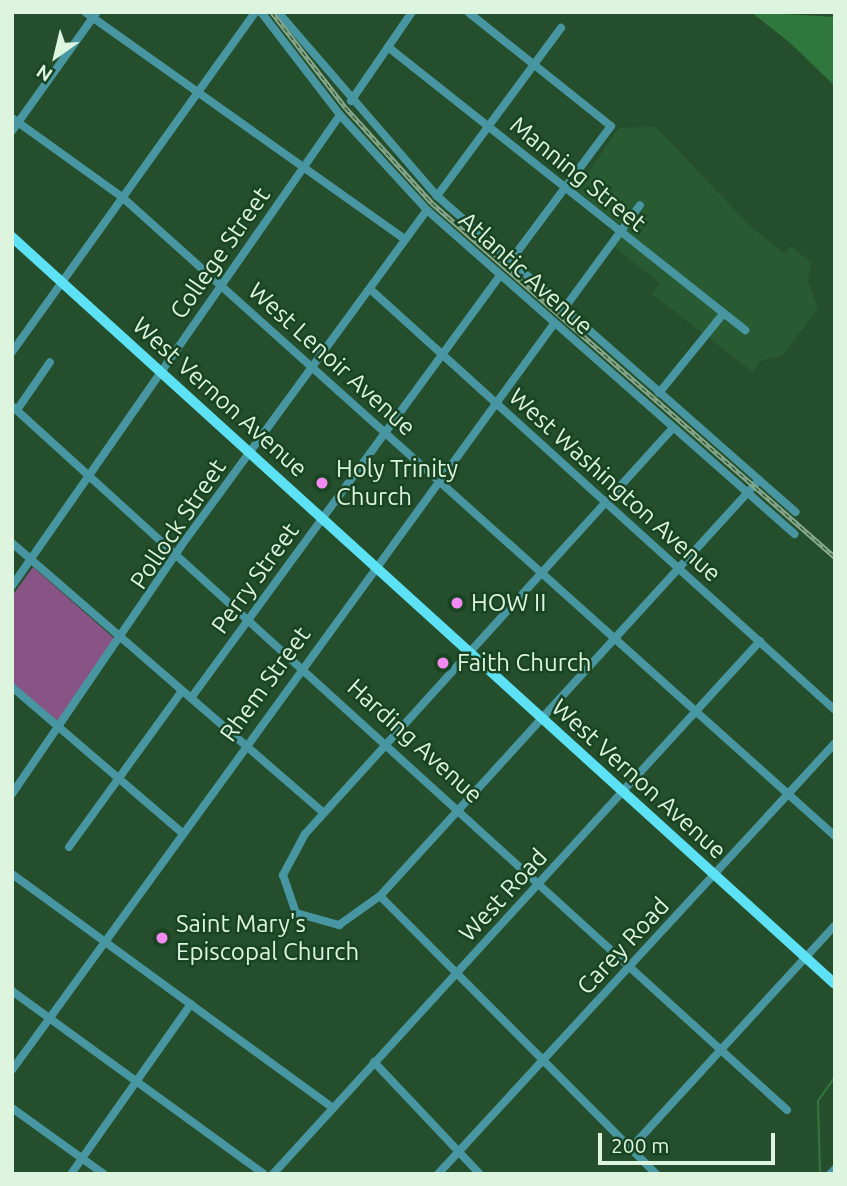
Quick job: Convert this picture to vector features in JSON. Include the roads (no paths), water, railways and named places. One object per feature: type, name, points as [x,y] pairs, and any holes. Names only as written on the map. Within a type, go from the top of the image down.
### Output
[{"type":"main road","name":"West Vernon Avenue","points":[[12,237],[835,984]]},
{"type":"street","points":[[85,12],[95,15],[197,92],[405,239]]},
{"type":"street","points":[[12,352],[255,12]]},
{"type":"street","name":"Atlantic Avenue","points":[[261,12],[340,115],[427,210],[553,325],[794,534]]},
{"type":"street","name":"Atlantic Avenue","points":[[278,12],[351,101],[437,197],[509,263],[796,512]]},
{"type":"street","points":[[351,101],[412,12]]},
{"type":"street","points":[[468,12],[611,126],[509,263]]},
{"type":"street","points":[[12,131],[15,120],[95,15]]},
{"type":"street","points":[[437,197],[561,28]]},
{"type":"street","name":"Manning Street","points":[[388,47],[745,330]]},
{"type":"street","name":"College Street","points":[[12,586],[340,115]]},
{"type":"street","name":"West Lenoir Avenue","points":[[15,120],[122,197],[835,836]]},
{"type":"street","points":[[563,310],[640,205]]},
{"type":"street","name":"Pollock Street","points":[[12,794],[122,639],[179,552],[427,210]]},
{"type":"street","name":"Perry Street","points":[[191,698],[499,277]]},
{"type":"street","name":"West Washington Avenue","points":[[370,289],[835,710]]},
{"type":"street","points":[[659,393],[723,314]]},
{"type":"street","name":"Rhem Street","points":[[12,1070],[181,832],[553,325]]},
{"type":"street","points":[[15,408],[50,362]]},
{"type":"street","name":"Harding Avenue","points":[[15,408],[92,472],[787,1110]]},
{"type":"street","points":[[673,429],[323,812],[284,869],[292,909],[317,924],[339,925],[380,896],[759,480]]},
{"type":"street","points":[[12,544],[323,812]]},
{"type":"street","name":"West Road","points":[[273,1174],[760,641]]},
{"type":"street","points":[[12,687],[181,832]]},
{"type":"street","points":[[69,847],[182,691]]},
{"type":"street","name":"Carey Road","points":[[438,1174],[835,743]]},
{"type":"street","points":[[12,874],[332,1107]]},
{"type":"street","points":[[380,896],[540,1062],[656,1174]]},
{"type":"street","points":[[630,1149],[835,925]]},
{"type":"street","points":[[12,991],[264,1174]]},
{"type":"street","points":[[71,1174],[191,1004]]},
{"type":"street","points":[[373,1062],[480,1174]]},
{"type":"street","points":[[12,1108],[104,1174]]},
{"type":"street","points":[[830,1174],[835,1169]]},
{"type":"waterway","points":[[820,1174],[818,1101],[835,1077]]},
{"type":"railway","points":[[272,12],[346,108],[432,203],[835,557]]},
{"type":"place","name":"Holy Trinity Church","points":[[322,483]]},
{"type":"place","name":"HOW II","points":[[457,603]]},
{"type":"place","name":"Faith Church","points":[[443,663]]},
{"type":"place","name":"Saint Mary's Episcopal Church","points":[[162,938]]}]
